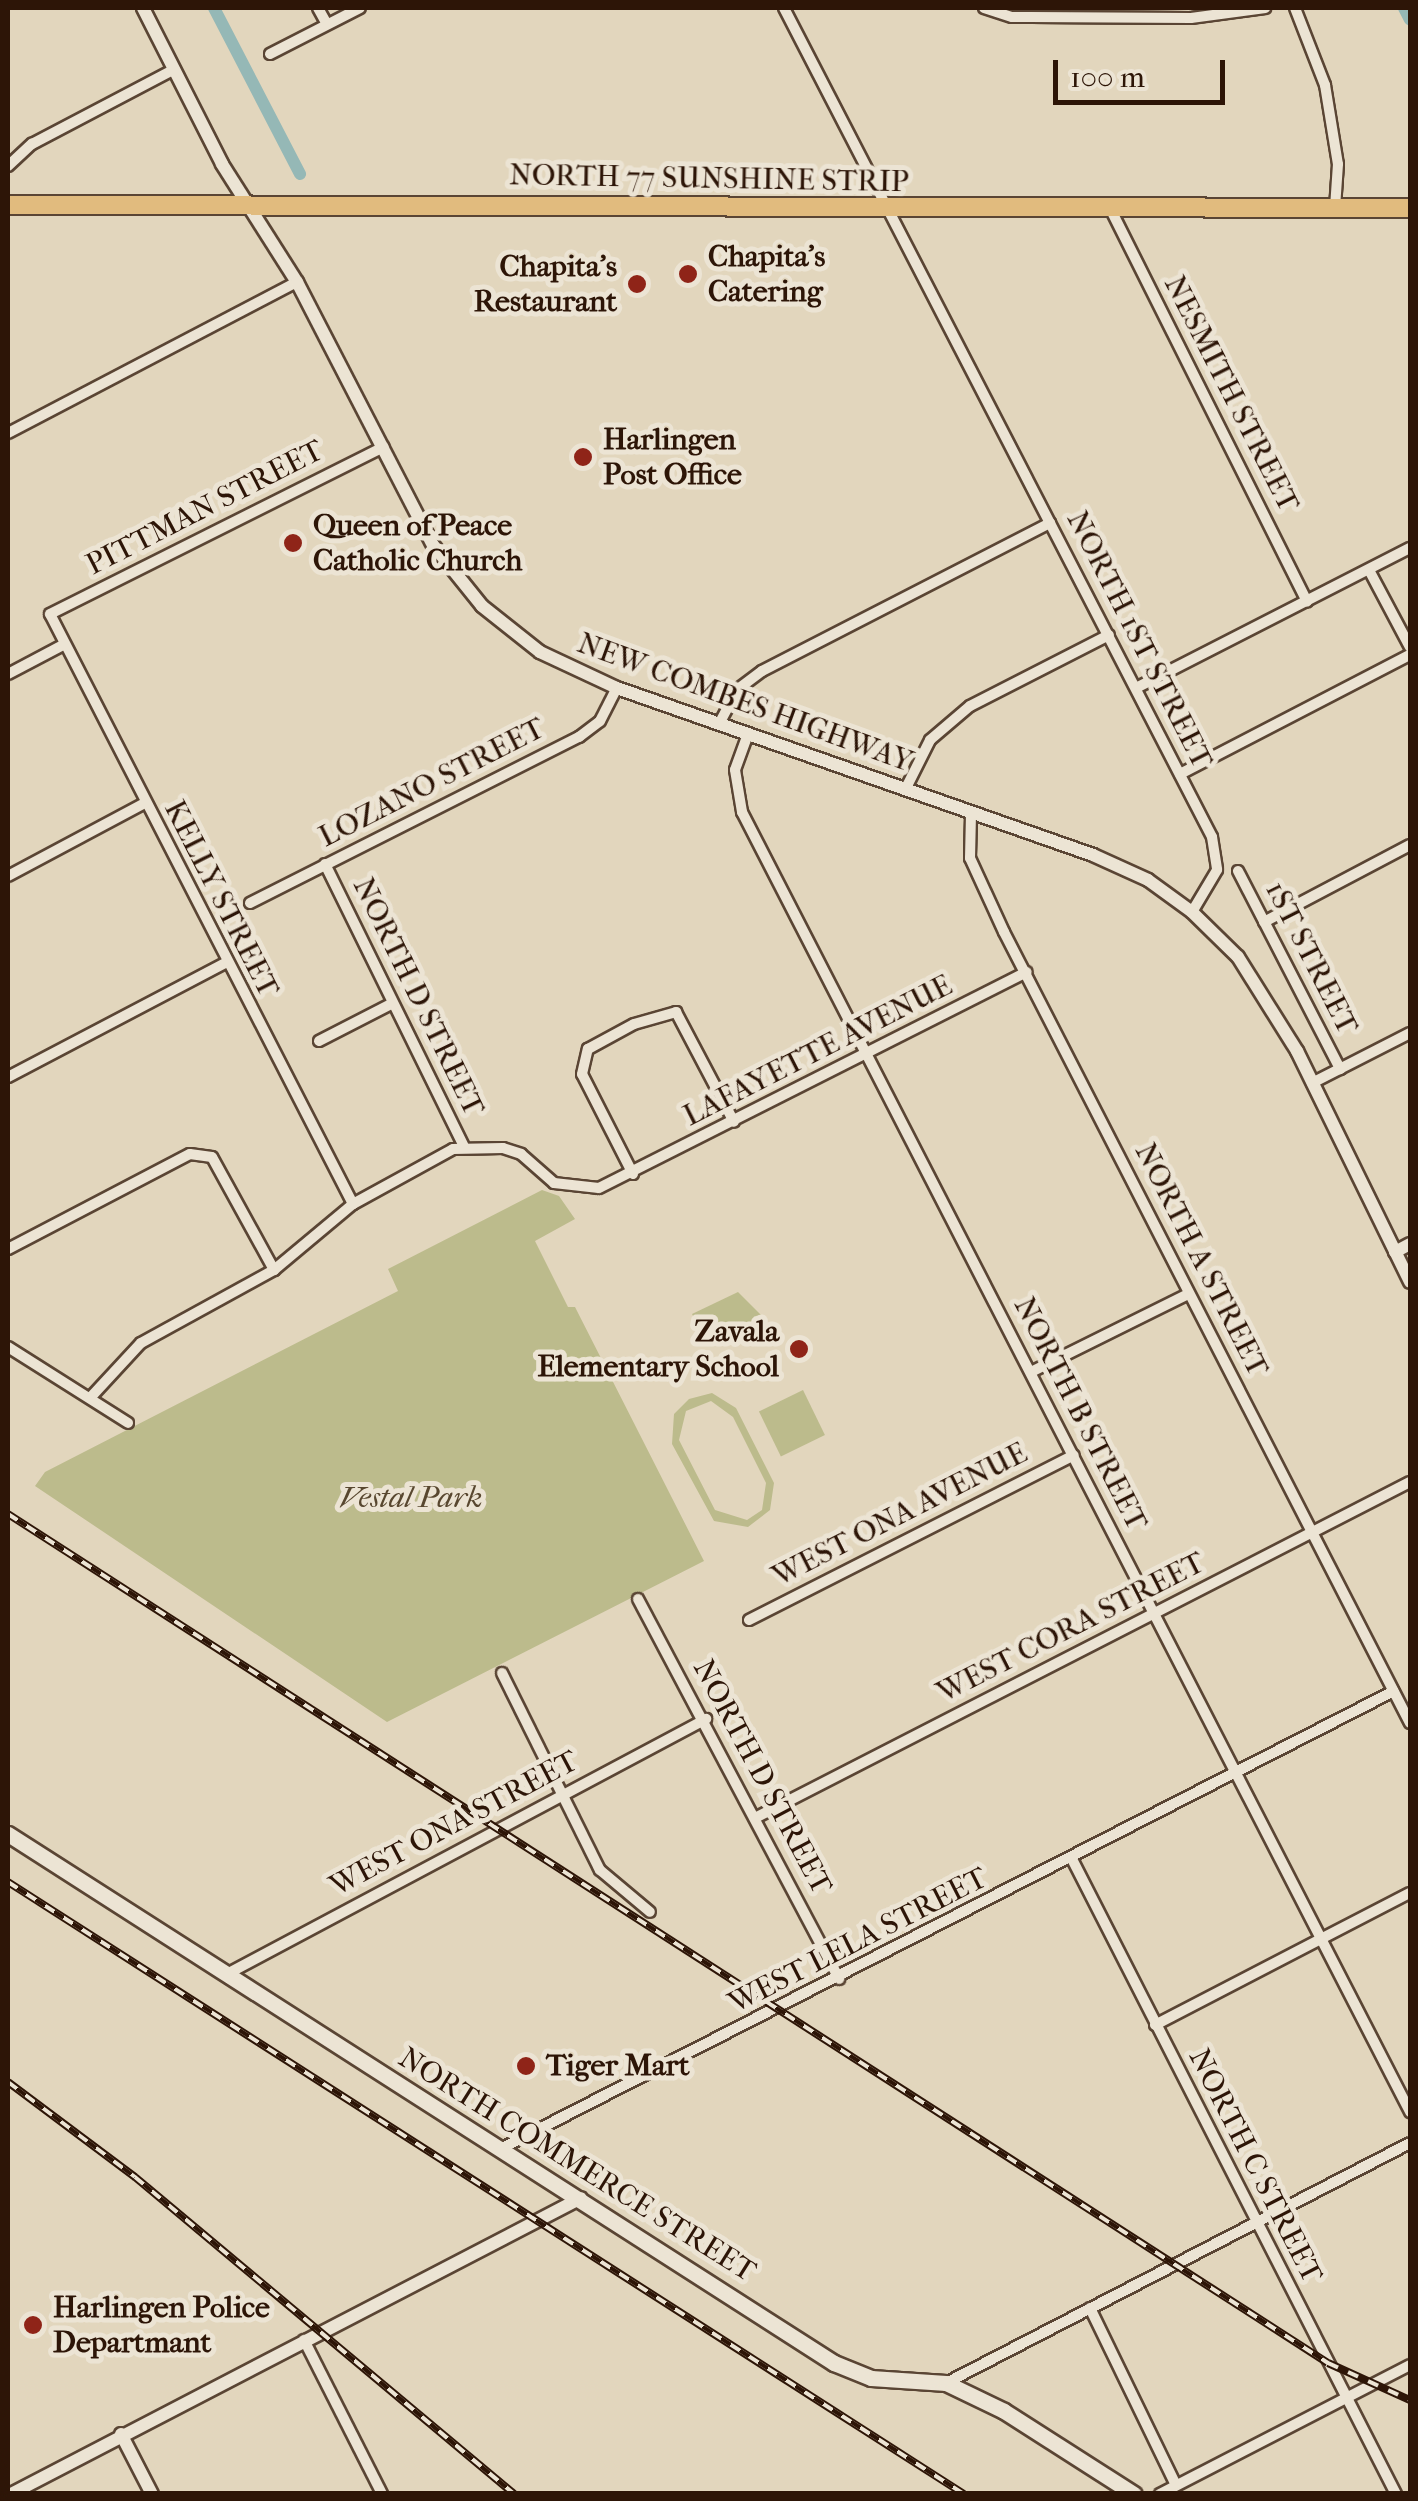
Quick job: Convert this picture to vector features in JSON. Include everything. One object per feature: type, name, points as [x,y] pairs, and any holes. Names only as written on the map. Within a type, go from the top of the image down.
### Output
[{"type":"main road","name":"NORTH 77 SUNSHINE STRIP","points":[[8,205],[249,202],[889,209],[1410,208]]},
{"type":"main road","name":"NORTH COMMERCE STREET","points":[[8,1834],[834,2362],[872,2378],[946,2382],[1004,2411],[1134,2494]]},
{"type":"street","name":"NEW COMBES HIGHWAY","points":[[144,8],[222,164],[297,282],[433,545],[482,606],[540,652],[617,688],[1112,862],[1192,912]]},
{"type":"street","points":[[318,8],[327,24]]},
{"type":"street","points":[[270,54],[360,8]]},
{"type":"street","name":"NORTH 1ST STREET","points":[[784,8],[1109,635],[1218,856],[1215,877],[1192,912]]},
{"type":"street","points":[[984,8],[1012,17],[1191,18],[1265,8]]},
{"type":"street","points":[[1295,8],[1325,85],[1338,164],[1336,208]]},
{"type":"street","points":[[8,166],[32,144],[175,69]]},
{"type":"street","name":"NESMITH STREET","points":[[1110,208],[1307,601]]},
{"type":"street","points":[[8,433],[297,282]]},
{"type":"street","name":"PITTMAN STREET","points":[[50,614],[383,447]]},
{"type":"street","points":[[719,724],[734,693],[762,671],[1050,524]]},
{"type":"street","points":[[1136,688],[1410,548]]},
{"type":"street","points":[[1368,570],[1410,647]]},
{"type":"street","name":"KELLY STREET","points":[[50,614],[224,963],[353,1204]]},
{"type":"street","points":[[905,790],[930,740],[970,706],[1109,635]]},
{"type":"street","points":[[8,674],[63,645]]},
{"type":"street","points":[[1180,774],[1410,655]]},
{"type":"street","name":"LOZANO STREET","points":[[250,903],[579,737],[600,722],[617,688]]},
{"type":"street","name":"NORTH B STREET","points":[[748,734],[735,770],[742,812],[1410,2112]]},
{"type":"street","points":[[8,876],[143,804]]},
{"type":"street","name":"NORTH A STREET","points":[[971,814],[970,858],[1188,1294],[1410,1723]]},
{"type":"street","points":[[1264,922],[1410,846]]},
{"type":"street","name":"NORTH D STREET","points":[[325,864],[464,1148],[521,1154],[544,1177],[576,1189],[633,1174]]},
{"type":"street","name":"1ST STREET","points":[[1238,871],[1340,1069]]},
{"type":"street","points":[[1192,912],[1238,957],[1312,1083],[1410,1282]]},
{"type":"street","points":[[8,1077],[224,963]]},
{"type":"street","name":"LAFAYETTE AVENUE","points":[[633,1174],[1027,972]]},
{"type":"street","points":[[319,1041],[391,1004]]},
{"type":"street","points":[[633,1174],[582,1074],[588,1049],[634,1024],[676,1012],[734,1122]]},
{"type":"street","points":[[1312,1083],[1410,1032]]},
{"type":"street","points":[[90,1398],[141,1343],[274,1270],[353,1204],[464,1148]]},
{"type":"street","points":[[8,1248],[190,1154],[212,1157],[274,1270]]},
{"type":"street","points":[[1395,1252],[1410,1244]]},
{"type":"street","points":[[1031,1372],[1188,1294]]},
{"type":"street","points":[[8,1347],[128,1423]]},
{"type":"street","name":"WEST ONA AVENUE","points":[[748,1620],[1074,1455]]},
{"type":"street","name":"WEST CORA STREET","points":[[755,1818],[1410,1482]]},
{"type":"street","name":"NORTH D STREET","points":[[638,1599],[706,1720],[839,1979]]},
{"type":"street","points":[[502,1672],[600,1870],[650,1912]]},
{"type":"street","name":"WEST LELA STREET","points":[[500,2149],[839,1979],[1394,1690]]},
{"type":"street","name":"WEST ONA STREET","points":[[226,1974],[706,1720]]},
{"type":"street","name":"NORTH C STREET","points":[[1072,1859],[1396,2494]]},
{"type":"street","points":[[1155,2025],[1410,1893]]},
{"type":"street","points":[[946,2382],[1410,2142]]},
{"type":"street","points":[[11,2494],[580,2198]]},
{"type":"street","points":[[1090,2308],[1176,2485]]},
{"type":"street","points":[[304,2340],[382,2494]]},
{"type":"street","points":[[1160,2494],[1410,2366]]},
{"type":"street","points":[[121,2434],[152,2494]]},
{"type":"green space","name":"Vestal Park","points":[[542,1190],[559,1196],[575,1219],[535,1241],[568,1307],[575,1307],[704,1561],[387,1722],[35,1486],[45,1472],[398,1291],[388,1269]]},
{"type":"green space","points":[[738,1292],[764,1318],[709,1344],[692,1314]]},
{"type":"green space","points":[[803,1390],[825,1435],[781,1456],[759,1411]]},
{"type":"green space","points":[[712,1393],[736,1408],[774,1483],[770,1510],[748,1527],[714,1521],[672,1444],[674,1414],[689,1399]],"holes":[[[711,1401],[733,1417],[766,1483],[762,1510],[747,1520],[715,1510],[679,1440],[686,1411]]]},
{"type":"waterway","points":[[214,8],[300,174]]},
{"type":"waterway","points":[[1404,8],[1410,20]]},
{"type":"railway","points":[[8,1514],[1328,2363],[1410,2400]]},
{"type":"railway","points":[[8,1882],[964,2494]]},
{"type":"railway","points":[[8,2082],[135,2177],[514,2494]]},
{"type":"place","name":"Chapita's Catering","points":[[688,274]]},
{"type":"place","name":"Chapita's Restaurant","points":[[637,284]]},
{"type":"place","name":"Harlingen Post Office","points":[[583,457]]},
{"type":"place","name":"Queen of Peace Catholic Church","points":[[293,543]]},
{"type":"place","name":"Zavala Elementary School","points":[[799,1349]]},
{"type":"place","name":"Tiger Mart","points":[[526,2066]]},
{"type":"place","name":"Harlingen Police Departmant","points":[[33,2325]]}]
